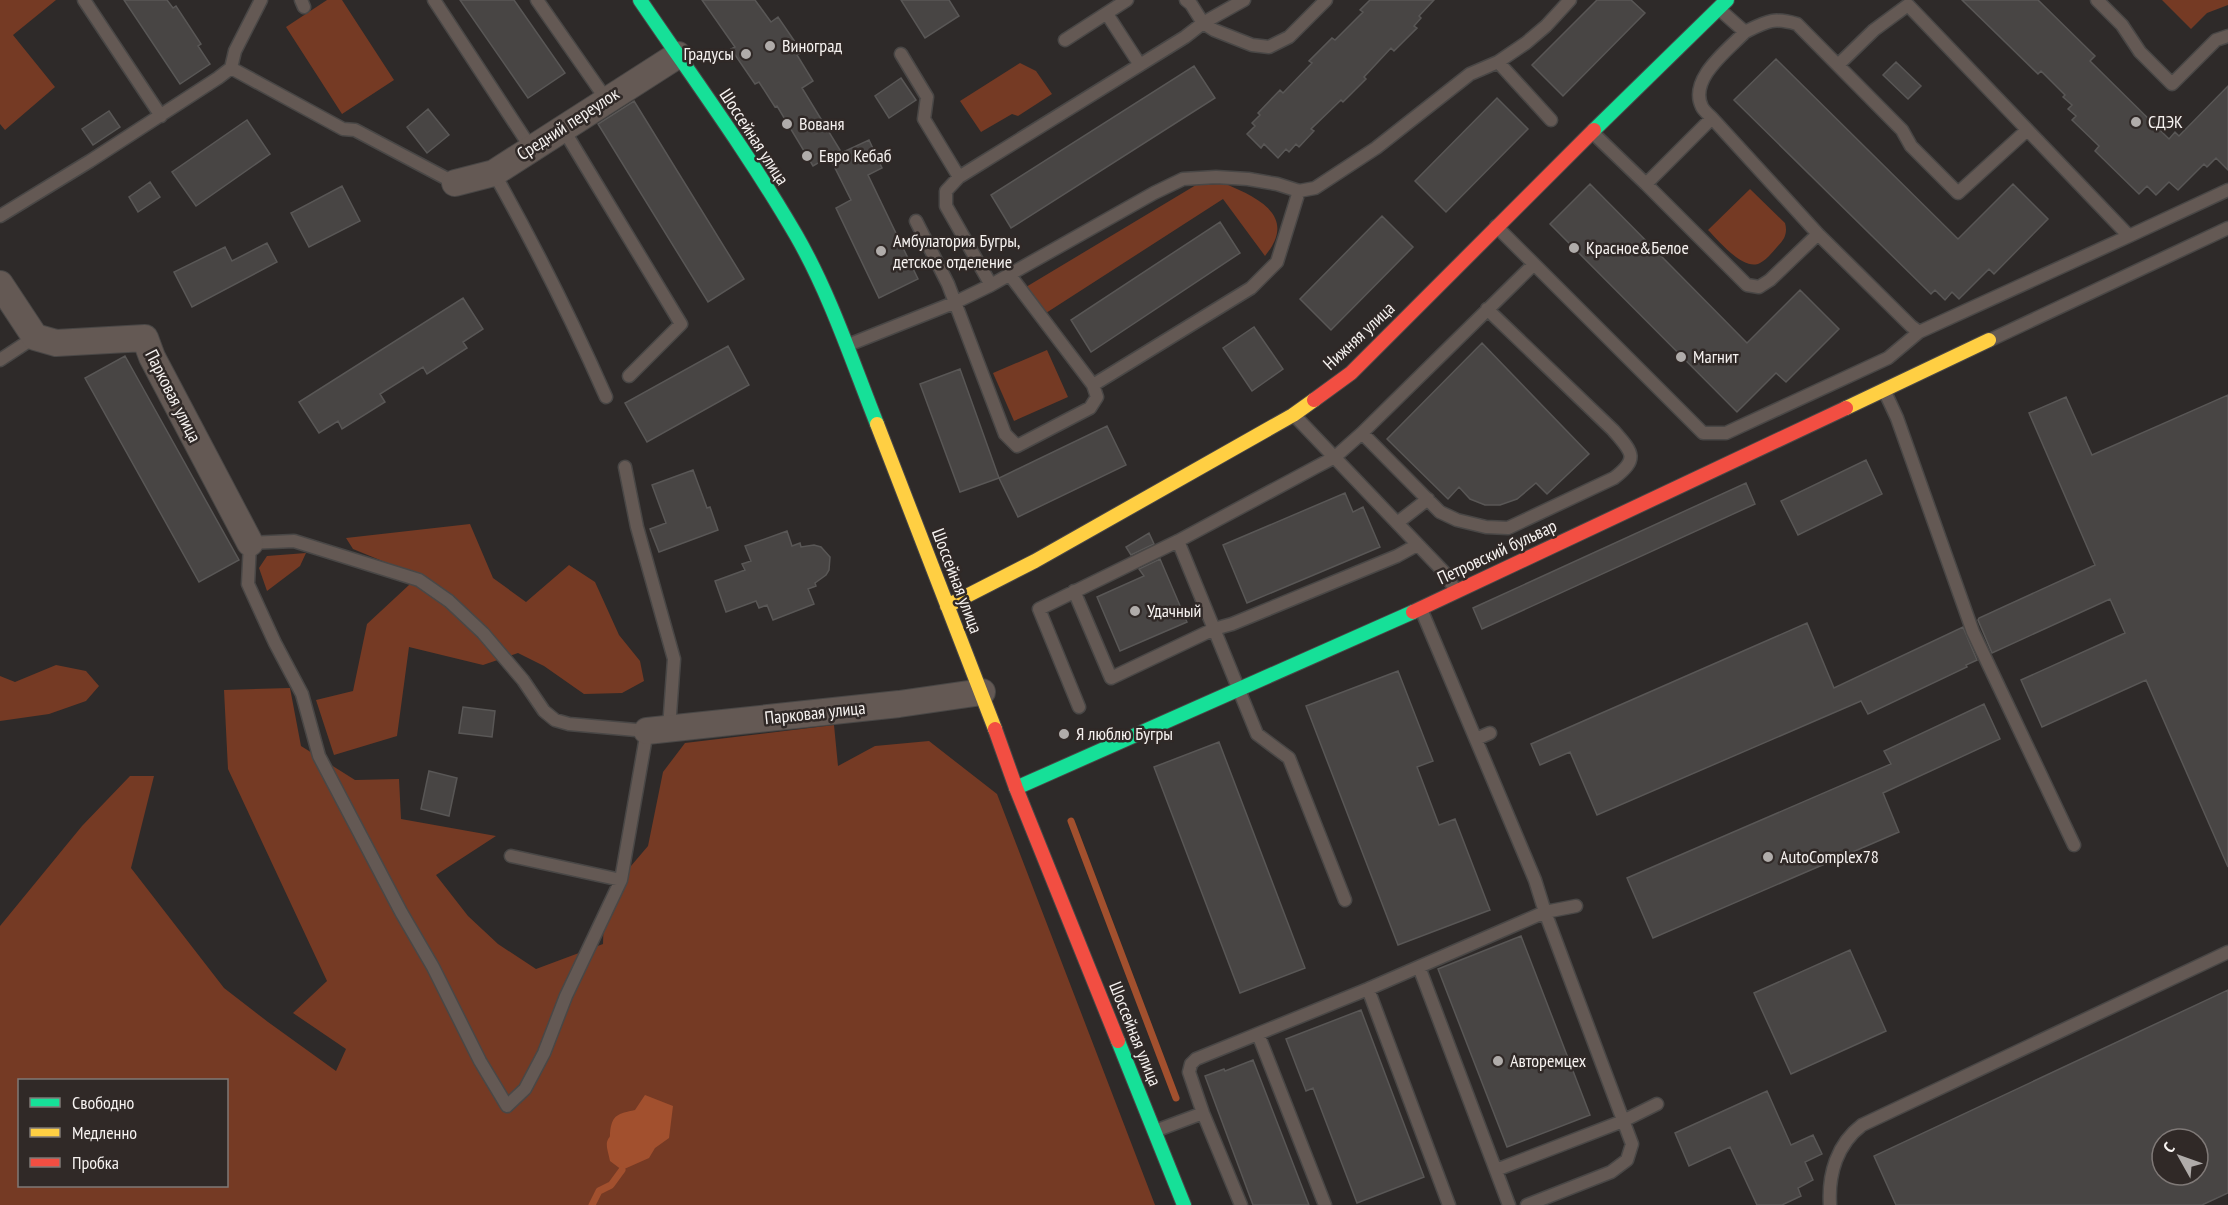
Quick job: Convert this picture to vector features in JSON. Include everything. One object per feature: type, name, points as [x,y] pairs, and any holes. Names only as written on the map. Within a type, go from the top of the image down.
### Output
[{"type":"street","name":"Шоссейная улица","points":[[640,0],[745,154],[796,237],[847,345],[982,692],[1016,788],[1184,1205]]},
{"type":"street","name":"Нижняя улица","points":[[947,606],[1035,561],[1293,415],[1351,373],[1719,3]]},
{"type":"street","name":"Средний переулок","points":[[454,183],[494,173],[562,127],[678,55]]},
{"type":"street","points":[[0,284],[35,337]]},
{"type":"street","name":"Парковая улица","points":[[35,337],[56,343],[145,338],[152,357],[250,543]]},
{"type":"street","name":"Петровский бульвар","points":[[1016,788],[1421,608],[1989,340]]},
{"type":"street","name":"Парковая улица","points":[[658,729],[899,704],[982,692]]},
{"type":"lane","points":[[84,0],[161,116]]},
{"type":"lane","points":[[0,216],[161,116],[231,68],[235,51],[261,0]]},
{"type":"lane","points":[[434,0],[531,148]]},
{"type":"lane","points":[[537,0],[606,99]]},
{"type":"lane","points":[[1065,40],[1127,0]]},
{"type":"lane","points":[[1185,0],[1191,4],[1203,23],[1252,45],[1269,46],[1289,37],[1326,0]]},
{"type":"lane","points":[[991,285],[946,206],[946,191],[959,177],[1140,65],[1203,23],[1244,0]]},
{"type":"lane","points":[[847,345],[956,302],[991,285],[1183,179],[1216,177],[1248,179],[1299,191],[1315,188],[1376,148],[1470,74],[1498,62],[1526,44],[1570,0]]},
{"type":"lane","points":[[2097,0],[2122,26],[2140,52],[2172,84],[2216,40],[2228,36]]},
{"type":"lane","points":[[1719,3],[1745,32]]},
{"type":"lane","points":[[1838,65],[1874,30],[1911,3],[2026,131],[2129,237]]},
{"type":"lane","points":[[1107,14],[1140,65]]},
{"type":"lane","points":[[1919,332],[1911,327],[1818,234],[1702,107],[1700,95],[1704,74],[1745,32],[1770,20],[1780,19],[1797,24],[1902,130],[1911,147],[1958,193],[2026,131]]},
{"type":"lane","points":[[901,54],[927,97],[924,119],[959,177]]},
{"type":"lane","points":[[1498,62],[1551,120]]},
{"type":"lane","points":[[231,68],[343,129],[354,130],[454,183]]},
{"type":"lane","points":[[1646,184],[1712,118]]},
{"type":"lane","points":[[562,127],[681,324],[629,376]]},
{"type":"lane","points":[[1592,133],[1747,285],[1759,287],[1770,280],[1818,234]]},
{"type":"lane","points":[[494,173],[532,242],[606,397]]},
{"type":"lane","points":[[1496,226],[1703,433],[1726,433],[1888,358],[1919,332],[2228,190]]},
{"type":"lane","points":[[1093,385],[1251,288],[1277,262],[1299,191]]},
{"type":"lane","points":[[916,221],[956,302],[1005,434],[1017,446],[1090,408],[1097,397],[1093,385],[1009,274]]},
{"type":"lane","points":[[1989,340],[2228,228]]},
{"type":"lane","points":[[1079,707],[1039,609],[1178,541],[1335,457],[1533,265]]},
{"type":"lane","points":[[1362,433],[1440,512],[1457,520],[1486,526],[1508,528],[1614,478],[1628,467],[1632,459],[1629,449],[1613,430],[1487,309]]},
{"type":"lane","points":[[0,360],[35,337]]},
{"type":"lane","points":[[1884,390],[1898,418],[1973,632],[2074,845]]},
{"type":"lane","points":[[1293,415],[1443,572],[1456,590]]},
{"type":"lane","points":[[625,467],[637,527],[674,659],[658,729],[621,880],[593,935],[544,1053],[525,1089],[507,1106],[480,1061],[433,967],[400,912],[319,756],[302,694],[248,584],[250,543],[294,541],[419,580],[449,601],[483,633],[523,680],[544,711],[555,720],[570,724],[658,729]]},
{"type":"lane","points":[[1397,523],[1428,499]]},
{"type":"lane","points":[[1178,541],[1257,734],[1289,759],[1345,900]]},
{"type":"lane","points":[[1074,591],[1111,678],[1214,629],[1232,624],[1398,556],[1417,545]]},
{"type":"lane","points":[[1421,608],[1535,880],[1632,1144],[1627,1161],[1611,1172],[1527,1205]]},
{"type":"lane","points":[[1476,739],[1490,733]]},
{"type":"lane","points":[[511,856],[621,880]]},
{"type":"lane","points":[[1241,1205],[1203,1113],[1189,1072],[1191,1064],[1196,1059],[1368,989],[1545,912],[1576,906]]},
{"type":"lane","points":[[1830,1205],[1833,1172],[1839,1150],[1850,1134],[1862,1125],[2228,952]]},
{"type":"lane","points":[[1419,967],[1509,1205]]},
{"type":"lane","points":[[1368,989],[1449,1205]]},
{"type":"lane","points":[[1258,1034],[1325,1205]]},
{"type":"lane","points":[[1496,1170],[1623,1121],[1657,1104]]},
{"type":"lane","points":[[1154,1131],[1203,1113]]},
{"type":"shaded area","points":[[0,0],[56,0],[13,35],[55,87],[5,130],[0,124]]},
{"type":"shaded area","points":[[327,0],[342,0],[394,80],[342,114],[286,27]]},
{"type":"shaded area","points":[[2162,0],[2228,0],[2228,5],[2207,13],[2191,29]]},
{"type":"shaded area","points":[[1020,63],[1036,71],[1052,94],[1018,116],[1012,114],[981,132],[960,101]]},
{"type":"shaded area","points":[[1226,184],[1261,202],[1276,219],[1277,230],[1274,242],[1265,256],[1223,199],[1046,313],[1026,287],[1196,185]]},
{"type":"shaded area","points":[[1750,189],[1785,223],[1786,230],[1783,239],[1771,254],[1762,262],[1754,265],[1732,254],[1708,230]]},
{"type":"shaded area","points":[[1047,350],[1068,397],[1014,421],[993,373]]},
{"type":"shaded area","points":[[470,524],[493,578],[526,602],[569,565],[595,582],[619,635],[640,661],[644,681],[622,693],[584,694],[544,666],[518,653],[483,665],[409,647],[397,736],[334,755],[316,700],[353,691],[367,624],[409,585],[414,574],[353,549],[346,538]]},
{"type":"shaded area","points":[[306,553],[300,566],[267,591],[259,568],[267,556]]},
{"type":"shaded area","points":[[56,665],[86,671],[99,686],[86,701],[49,714],[0,721],[0,676],[15,682]]},
{"type":"shaded area","points":[[290,688],[301,746],[355,780],[399,779],[401,819],[496,836],[436,875],[468,916],[498,944],[536,969],[603,944],[604,909],[625,873],[648,846],[663,772],[685,743],[834,725],[838,766],[875,746],[929,741],[997,794],[1155,1205],[0,1205],[0,926],[82,826],[130,776],[154,776],[131,868],[224,988],[336,1071],[346,1049],[293,1013],[327,981],[228,769],[224,690]]},
{"type":"shaded area","points":[[645,1095],[673,1106],[669,1138],[655,1148],[649,1158],[622,1170],[610,1161],[607,1149],[612,1122],[620,1114],[635,1110]]},
{"type":"building","points":[[124,0],[167,0],[173,8],[176,6],[201,44],[198,46],[210,64],[180,84]]},
{"type":"building","points":[[460,0],[514,0],[565,73],[528,98]]},
{"type":"building","points":[[702,0],[755,0],[771,22],[778,17],[802,52],[797,55],[813,81],[802,88],[840,150],[813,166],[777,106],[775,107],[759,82],[755,84],[731,49],[735,47]]},
{"type":"building","points":[[901,0],[949,0],[959,16],[925,38]]},
{"type":"building","points":[[1370,0],[1434,0],[1419,16],[1421,18],[1414,26],[1417,28],[1394,51],[1391,48],[1364,77],[1366,79],[1311,129],[1314,131],[1299,147],[1296,144],[1289,152],[1286,149],[1278,158],[1264,144],[1261,148],[1247,134],[1255,126],[1252,123],[1260,115],[1258,113],[1280,90],[1283,93],[1312,63],[1309,61],[1332,38],[1335,40],[1363,12],[1360,10]]},
{"type":"building","points":[[1597,0],[1631,0],[1645,13],[1563,96],[1532,65]]},
{"type":"building","points":[[1962,0],[2038,0],[2095,56],[2090,61],[2169,139],[2175,132],[2179,136],[2228,86],[2228,170],[2216,158],[2207,167],[2204,164],[2178,190],[2169,182],[2156,195],[2147,186],[2139,194],[2095,151],[2099,146],[2072,120],[2076,116],[2068,109],[2072,105],[2063,97],[2065,95],[2041,71],[2038,74]]},
{"type":"building","points":[[1776,59],[1958,239],[2013,184],[2048,219],[1994,274],[1989,269],[1959,299],[1952,292],[1945,300],[1935,290],[1931,294],[1734,100]]},
{"type":"building","points":[[1896,62],[1921,86],[1908,99],[1883,75]]},
{"type":"building","points":[[1194,66],[1215,98],[1011,228],[991,195]]},
{"type":"building","points":[[901,78],[916,100],[889,118],[875,96]]},
{"type":"building","points":[[1497,98],[1528,129],[1446,212],[1415,181]]},
{"type":"building","points":[[634,101],[744,279],[708,302],[598,124]]},
{"type":"building","points":[[428,109],[449,135],[427,153],[407,127]]},
{"type":"building","points":[[109,111],[120,127],[93,145],[82,129]]},
{"type":"building","points":[[247,120],[270,154],[196,206],[172,172]]},
{"type":"building","name":"Амбулатория Бугры, детское отделение","points":[[869,140],[882,168],[868,175],[918,279],[879,298],[836,208],[851,200],[830,158]]},
{"type":"building","points":[[150,182],[160,197],[138,212],[129,197]]},
{"type":"building","points":[[1590,184],[1747,343],[1800,290],[1839,329],[1786,382],[1776,373],[1737,412],[1550,224]]},
{"type":"building","points":[[342,186],[360,221],[309,247],[291,213]]},
{"type":"building","points":[[1382,216],[1413,247],[1331,330],[1300,299]]},
{"type":"building","points":[[1220,222],[1240,253],[1091,352],[1071,320]]},
{"type":"building","points":[[267,243],[277,262],[192,307],[174,272],[225,247],[232,261]]},
{"type":"building","points":[[463,298],[483,329],[463,342],[467,348],[427,374],[423,367],[380,394],[385,402],[342,429],[338,421],[319,433],[299,402]]},
{"type":"building","points":[[1254,327],[1283,369],[1252,391],[1223,348]]},
{"type":"building","points":[[1482,343],[1589,454],[1547,494],[1536,483],[1517,499],[1500,505],[1485,505],[1470,499],[1459,487],[1448,499],[1387,439]]},
{"type":"building","points":[[728,346],[749,385],[647,442],[625,403]]},
{"type":"building","points":[[125,356],[239,560],[199,582],[85,378]]},
{"type":"building","points":[[960,369],[999,478],[960,492],[920,384]]},
{"type":"building","points":[[2228,395],[2228,867],[2146,680],[2042,727],[2021,680],[2125,633],[2110,599],[1992,653],[1978,620],[2095,565],[2029,413],[2066,397],[2092,455]]},
{"type":"building","points":[[1107,426],[1126,465],[1018,517],[999,478]]},
{"type":"building","points":[[1866,460],[1882,494],[1798,535],[1781,501]]},
{"type":"building","points":[[693,470],[718,530],[659,552],[650,529],[666,523],[652,485]]},
{"type":"building","points":[[1746,483],[1755,504],[1482,629],[1473,608]]},
{"type":"building","points":[[1345,493],[1353,512],[1363,507],[1380,547],[1247,603],[1223,545]]},
{"type":"building","points":[[787,531],[792,546],[800,543],[801,547],[814,545],[821,547],[830,557],[829,570],[826,575],[815,583],[816,586],[808,589],[814,604],[773,620],[767,605],[759,608],[756,601],[726,612],[715,581],[745,570],[742,564],[751,561],[745,546]]},
{"type":"building","points":[[1149,533],[1154,544],[1131,555],[1126,547]]},
{"type":"building","points":[[1160,559],[1187,622],[1120,651],[1097,597],[1144,576],[1139,569]]},
{"type":"building","points":[[1807,623],[1834,688],[1963,627],[1977,660],[1966,665],[1967,667],[1868,714],[1861,701],[1597,815],[1570,752],[1540,765],[1531,744]]},
{"type":"building","points":[[1398,671],[1433,761],[1417,767],[1439,825],[1455,819],[1490,910],[1398,945],[1306,706]]},
{"type":"building","points":[[1984,704],[2000,739],[1883,793],[1899,832],[1653,938],[1627,878],[1891,764],[1884,751]]},
{"type":"building","points":[[463,707],[495,711],[492,737],[459,733]]},
{"type":"building","points":[[1219,742],[1305,968],[1240,993],[1154,767]]},
{"type":"building","points":[[429,771],[457,778],[449,816],[421,809]]},
{"type":"building","points":[[1521,936],[1590,1115],[1507,1147],[1438,969]]},
{"type":"building","points":[[1850,950],[1886,1031],[1791,1074],[1754,993]]},
{"type":"building","points":[[2228,990],[2228,1193],[2202,1205],[1896,1205],[1874,1156]]},
{"type":"building","points":[[1361,1010],[1424,1177],[1357,1203],[1313,1088],[1306,1091],[1286,1039]]},
{"type":"building","points":[[1253,1060],[1309,1205],[1253,1205],[1205,1076]]},
{"type":"building","points":[[1767,1091],[1791,1145],[1813,1135],[1822,1154],[1805,1162],[1813,1180],[1798,1188],[1801,1196],[1782,1205],[1757,1205],[1730,1147],[1689,1166],[1675,1133]]},
{"type":"waterway","points":[[1071,821],[1176,1098]]},
{"type":"waterway","points":[[592,1205],[599,1191],[611,1185],[622,1170]]},
{"type":"traffic: fast","points":[[640,0],[740,146],[796,235],[830,304],[877,424]]},
{"type":"traffic: fast","points":[[1594,130],[1727,0]]},
{"type":"traffic: fast","points":[[1016,788],[1413,612]]},
{"type":"traffic: fast","points":[[1118,1041],[1184,1205]]},
{"type":"traffic: slow","points":[[1846,408],[1989,340]]},
{"type":"traffic: slow","points":[[947,606],[1035,561],[1293,415],[1314,400]]},
{"type":"traffic: slow","points":[[877,424],[995,729]]},
{"type":"traffic: jam","points":[[1314,400],[1351,373],[1594,130]]},
{"type":"traffic: jam","points":[[1413,612],[1846,408]]},
{"type":"traffic: jam","points":[[995,729],[1016,788],[1118,1041]]},
{"type":"place","name":"Виноград","points":[[770,46]]},
{"type":"place","name":"Градусы","points":[[746,54]]},
{"type":"place","name":"СДЭК","points":[[2136,122]]},
{"type":"place","name":"Вованя","points":[[787,124]]},
{"type":"place","name":"Евро Кебаб","points":[[807,156]]},
{"type":"place","name":"Красное&Белое","points":[[1574,248]]},
{"type":"place","name":"Амбулатория Бугры, детское отделение","points":[[881,251]]},
{"type":"place","name":"Магнит","points":[[1681,357]]},
{"type":"place","name":"Удачный","points":[[1135,611]]},
{"type":"place","name":"Я люблю Бугры","points":[[1064,734]]},
{"type":"place","name":"AutoComplex78","points":[[1768,857]]},
{"type":"place","name":"Авторемцех","points":[[1498,1061]]}]
